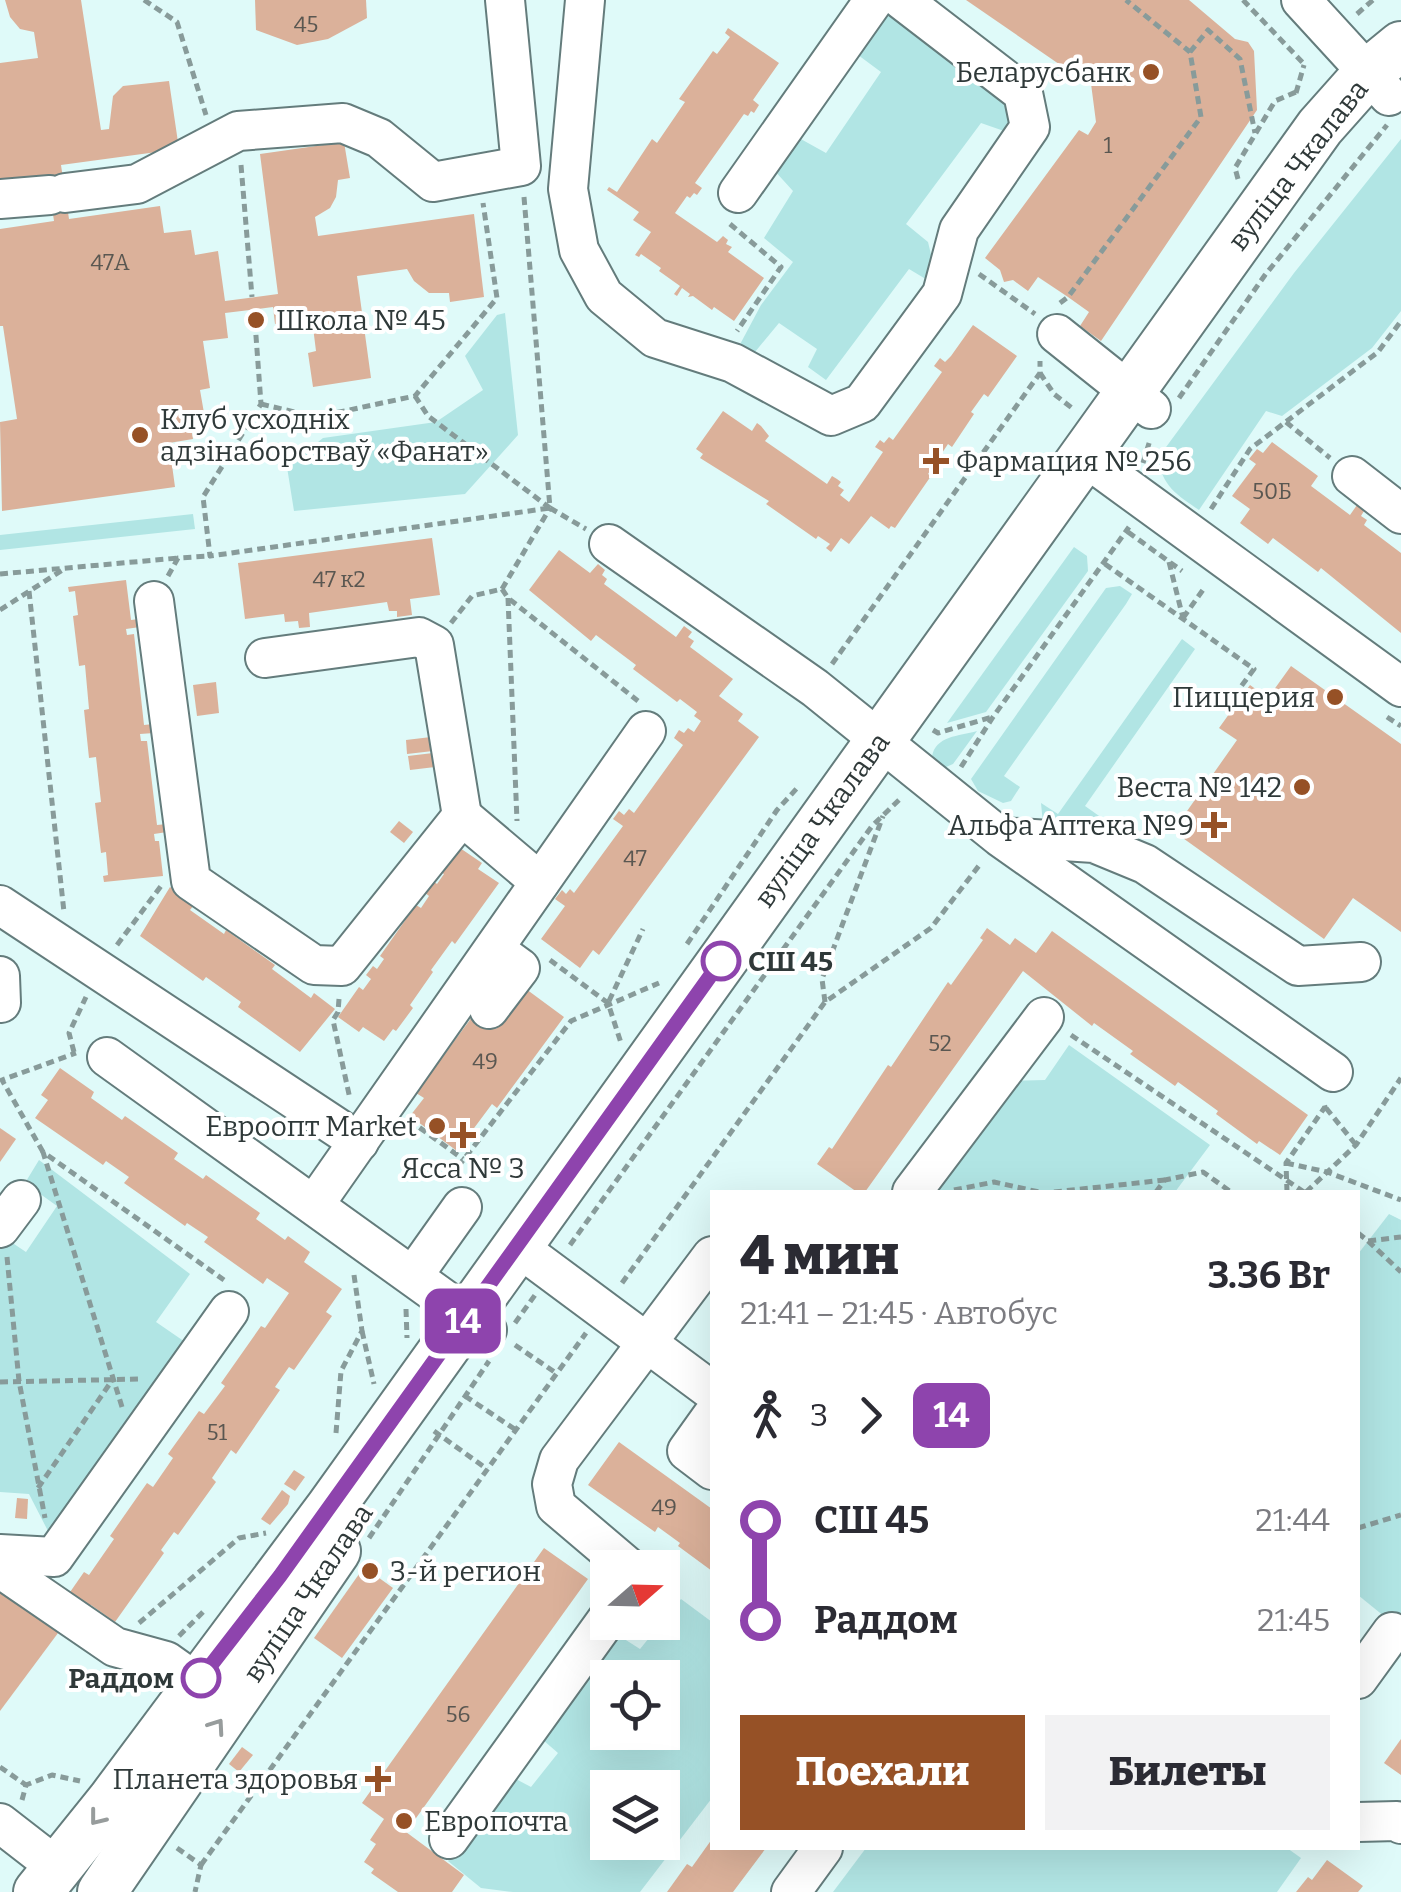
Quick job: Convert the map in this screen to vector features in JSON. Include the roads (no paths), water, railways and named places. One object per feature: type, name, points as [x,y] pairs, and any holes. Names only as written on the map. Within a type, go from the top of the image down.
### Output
[{"type":"main road","name":"вуліца Чкалава","points":[[60,1884],[196,1684],[341,1517],[486,1328],[527,1254],[904,742],[1109,476],[1144,401],[1390,84]]},
{"type":"main road","name":"вуліца Чкалава","points":[[102,1892],[341,1517]]},
{"type":"street","points":[[0,199],[138,184],[238,130],[343,123],[379,138],[432,182],[521,166],[506,0]]},
{"type":"street","points":[[586,0],[568,190],[578,250],[604,296],[655,338],[719,358],[831,416],[862,404],[942,294],[958,230],[1030,126],[1023,93],[902,0]]},
{"type":"street","points":[[738,193],[874,0]]},
{"type":"street","points":[[1301,0],[1390,84]]},
{"type":"street","points":[[1048,329],[1144,401]]},
{"type":"street","points":[[1109,476],[1401,687]]},
{"type":"street","points":[[1352,476],[1401,514]]},
{"type":"street","points":[[609,544],[815,688],[904,742],[992,849],[1327,1092]]},
{"type":"street","points":[[154,601],[191,882],[314,966],[342,966],[462,816]]},
{"type":"street","points":[[265,658],[418,637],[434,645],[462,816],[529,873]]},
{"type":"street","points":[[488,1010],[520,967],[529,873],[646,730]]},
{"type":"street","points":[[992,849],[1094,843],[1144,864],[1298,966],[1362,962]]},
{"type":"street","points":[[0,905],[359,1142]]},
{"type":"street","points":[[314,1205],[385,1104],[520,967]]},
{"type":"street","points":[[0,976],[1,1003]]},
{"type":"street","points":[[914,1190],[1044,1017]]},
{"type":"street","points":[[108,1057],[314,1205],[410,1290],[486,1328]]},
{"type":"street","points":[[410,1290],[451,1198]]},
{"type":"street","points":[[527,1254],[710,1390]]},
{"type":"street","points":[[608,1550],[556,1506],[552,1484],[559,1460],[710,1259]]},
{"type":"street","points":[[0,1554],[54,1557],[229,1311]]},
{"type":"street","points":[[710,1419],[687,1451],[710,1468]]},
{"type":"street","points":[[0,1572],[115,1647],[166,1661],[196,1684]]},
{"type":"street","points":[[1360,1676],[1392,1632]]},
{"type":"street","points":[[450,1839],[592,1640]]},
{"type":"street","points":[[11,1811],[60,1884]]},
{"type":"street","points":[[1360,1822],[1401,1824]]},
{"type":"street","points":[[791,1892],[822,1850]]},
{"type":"place","name":"Беларусбанк","points":[[1151,72]]},
{"type":"place","name":"Школа № 45","points":[[256,320]]},
{"type":"place","name":"Клуб усходніх адзінаборстваў «Фанат»","points":[[140,435]]},
{"type":"place","name":"Фармация № 256","points":[[936,461]]},
{"type":"place","name":"Пиццерия","points":[[1335,697]]},
{"type":"place","name":"Веста № 142","points":[[1302,787]]},
{"type":"place","name":"Альфа Аптека №9","points":[[1214,825]]},
{"type":"place","name":"СШ 45","points":[[721,961]]},
{"type":"place","name":"Евроопт Market","points":[[437,1126]]},
{"type":"place","name":"Ясса № 3","points":[[463,1135]]},
{"type":"place","name":"3-й регион","points":[[370,1571]]},
{"type":"place","name":"Раддом","points":[[201,1678]]},
{"type":"place","name":"Планета здоровья","points":[[378,1779]]},
{"type":"place","name":"Европочта","points":[[404,1821]]}]
